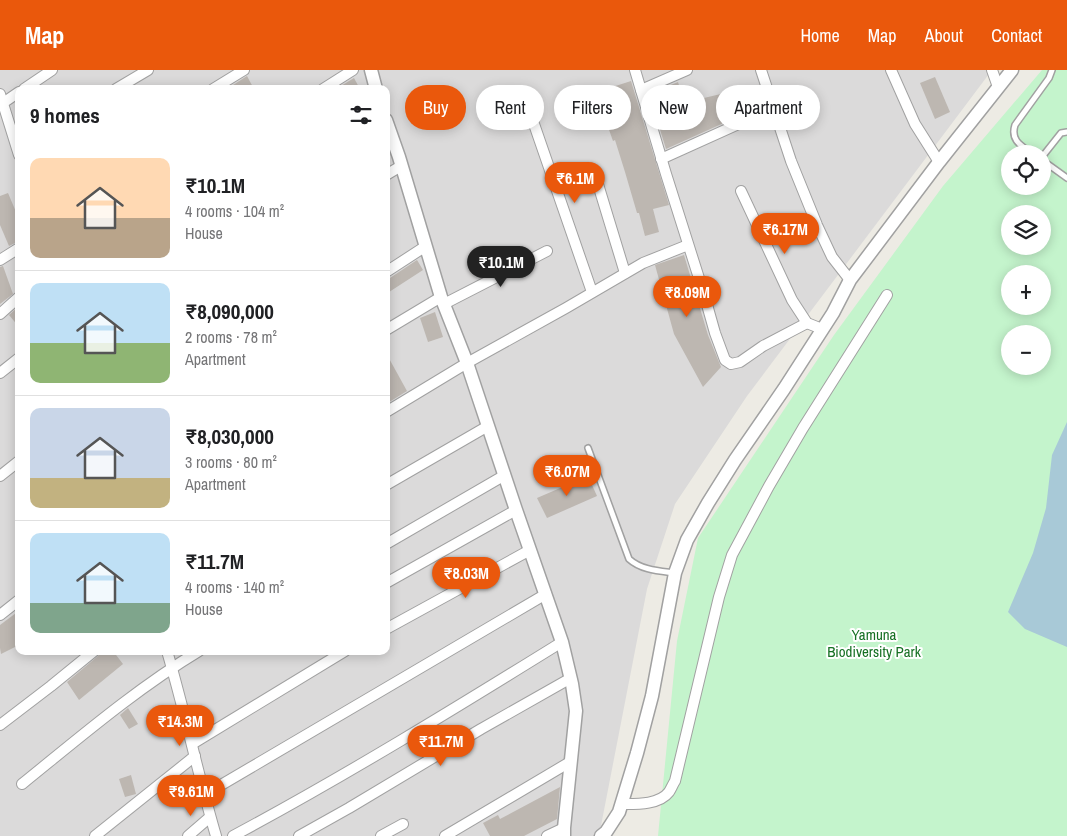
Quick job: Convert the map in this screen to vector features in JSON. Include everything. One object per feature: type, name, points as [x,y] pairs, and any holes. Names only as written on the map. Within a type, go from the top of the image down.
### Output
[{"type":"street","points":[[30,85],[52,70]]},
{"type":"street","points":[[123,85],[148,70]]},
{"type":"street","points":[[220,85],[244,70]]},
{"type":"street","points":[[329,85],[353,70]]},
{"type":"street","points":[[636,70],[641,90]]},
{"type":"street","points":[[652,85],[687,70]]},
{"type":"street","points":[[761,70],[766,85]]},
{"type":"street","points":[[891,70],[915,124],[939,162]]},
{"type":"street","points":[[992,70],[998,87]]},
{"type":"street","points":[[601,836],[614,822],[619,812],[637,753],[652,696],[675,573],[688,540],[735,460],[833,313],[850,280],[939,162],[1012,70]]},
{"type":"street","points":[[373,71],[375,85]]},
{"type":"street","points":[[15,94],[1,99],[15,140]]},
{"type":"street","points":[[536,130],[592,292]]},
{"type":"street","points":[[653,130],[715,334],[725,360],[731,364],[740,362],[763,346],[807,323]]},
{"type":"street","points":[[661,159],[725,130]]},
{"type":"street","points":[[781,130],[791,161],[817,225],[832,257],[850,280]]},
{"type":"street","points":[[390,132],[442,300],[467,363],[546,594],[562,642],[571,678],[576,711],[564,832],[547,836]]},
{"type":"street","points":[[390,173],[401,166]]},
{"type":"street","points":[[597,180],[625,273]]},
{"type":"street","points":[[741,191],[792,300],[807,323],[822,329]]},
{"type":"street","points":[[390,410],[467,363],[642,263],[688,245]]},
{"type":"street","points":[[390,269],[426,246]]},
{"type":"street","points":[[0,260],[15,251]]},
{"type":"street","points":[[390,328],[442,300],[547,251]]},
{"type":"street","points":[[622,804],[654,802],[668,794],[672,787],[719,597],[732,555],[803,428],[887,295]]},
{"type":"street","points":[[0,314],[15,301]]},
{"type":"street","points":[[0,373],[15,361]]},
{"type":"street","points":[[390,483],[488,426]]},
{"type":"street","points":[[0,476],[15,464]]},
{"type":"street","points":[[390,542],[505,475]]},
{"type":"street","points":[[390,580],[516,510]]},
{"type":"street","points":[[390,627],[530,550]]},
{"type":"street","points":[[204,795],[546,594]]},
{"type":"street","points":[[0,615],[15,603]]},
{"type":"street","points":[[233,836],[459,707],[562,642]]},
{"type":"street","points":[[0,725],[89,655]]},
{"type":"street","points":[[168,655],[216,836]]},
{"type":"street","points":[[22,784],[90,729],[172,668],[193,655]]},
{"type":"street","points":[[192,744],[338,655]]},
{"type":"street","points":[[299,836],[481,728],[571,678]]},
{"type":"street","points":[[95,836],[195,756]]},
{"type":"street","points":[[445,836],[570,762]]},
{"type":"street","points":[[188,836],[210,817]]},
{"type":"street","points":[[381,836],[403,824]]},
{"type":"lane","points":[[1021,145],[1014,138],[1015,125],[1049,78],[1052,70]]},
{"type":"lane","points":[[1051,147],[1061,133],[1067,132]]},
{"type":"lane","points":[[1051,166],[1067,178]]},
{"type":"lane","points":[[588,448],[629,559],[647,569],[675,573]]},
{"type":"shaded area","points":[[0,70],[992,70],[747,396],[675,504],[647,589],[599,836],[0,836]]},
{"type":"green space","name":"Yamuna Biodiversity Park","points":[[1042,70],[1067,70],[1067,836],[658,836],[677,641],[698,538],[834,335],[943,186]]},
{"type":"water","points":[[1067,422],[1067,647],[1025,629],[1008,612],[1033,553],[1046,508],[1052,455]]},
{"type":"building","points":[[247,76],[252,85],[233,85]]},
{"type":"building","points":[[935,77],[950,112],[935,119],[920,83]]},
{"type":"building","points":[[354,78],[358,85],[343,85]]},
{"type":"building","points":[[631,81],[641,114],[641,130],[646,130],[669,205],[653,209],[659,232],[645,236],[615,140],[613,141],[609,130],[631,130],[631,85],[619,85]]},
{"type":"building","points":[[716,95],[716,126],[666,149],[660,130],[706,130],[706,98]]},
{"type":"building","points":[[8,193],[15,210],[15,243],[9,246],[0,225],[0,196]]},
{"type":"building","points":[[684,255],[708,335],[721,367],[703,387],[674,334],[655,265]]},
{"type":"building","points":[[417,260],[423,270],[390,291],[390,278]]},
{"type":"building","points":[[3,266],[13,294],[0,304],[0,267]]},
{"type":"building","points":[[15,310],[15,322],[9,315]]},
{"type":"building","points":[[435,312],[443,337],[428,342],[420,318]]},
{"type":"building","points":[[390,360],[407,391],[390,402]]},
{"type":"building","points":[[588,476],[597,496],[547,518],[537,498]]},
{"type":"building","points":[[15,614],[15,647],[1,654],[0,648],[0,625]]},
{"type":"building","points":[[116,655],[123,664],[79,700],[67,682],[98,656]]},
{"type":"building","points":[[128,708],[138,724],[129,729],[120,715]]},
{"type":"building","points":[[131,775],[136,794],[125,797],[119,779]]},
{"type":"building","points":[[560,787],[557,819],[524,836],[490,836],[483,823],[498,815],[500,819]]}]
